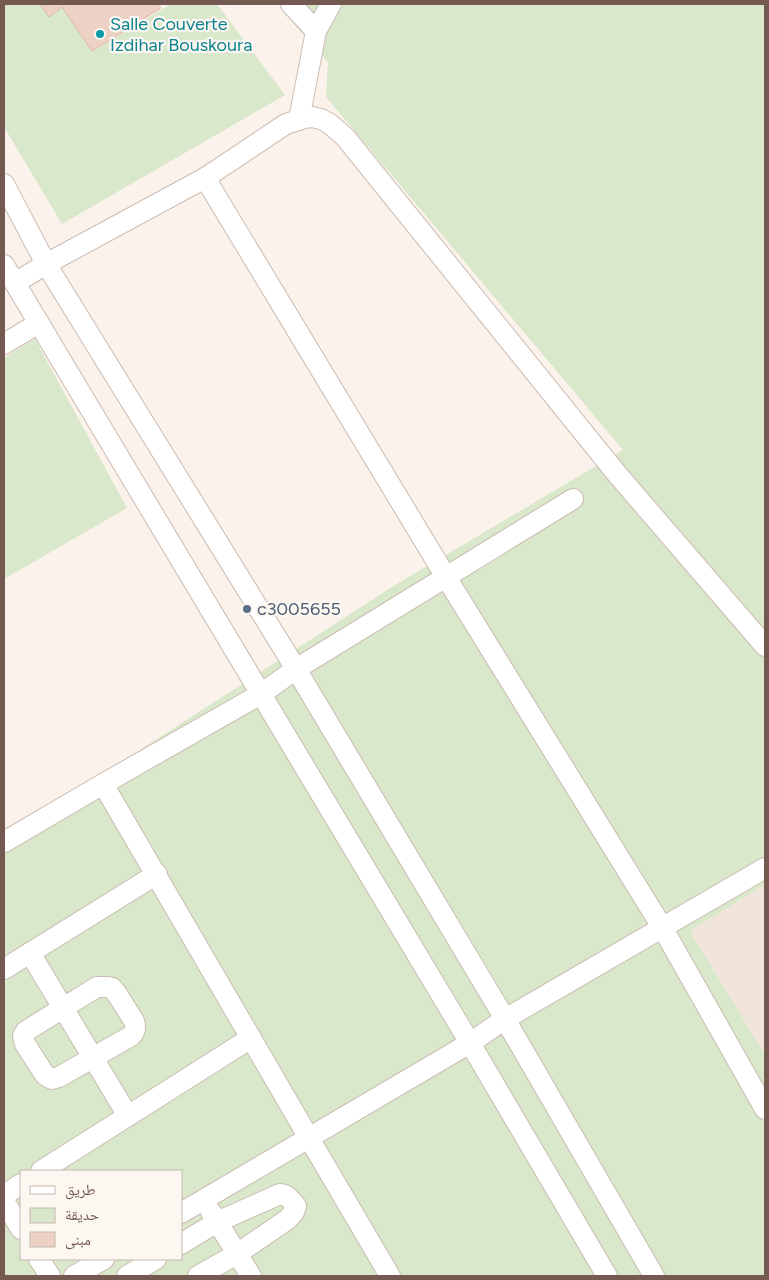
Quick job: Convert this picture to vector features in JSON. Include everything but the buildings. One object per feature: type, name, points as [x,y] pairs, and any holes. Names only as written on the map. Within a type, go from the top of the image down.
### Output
[{"type":"street","points":[[291,4],[316,31]]},
{"type":"street","points":[[299,120],[316,31],[331,4]]},
{"type":"street","points":[[14,282],[205,178],[286,124],[312,117],[321,119],[345,137],[617,474],[765,646]]},
{"type":"street","points":[[205,178],[446,577],[662,927],[765,1108]]},
{"type":"street","points":[[4,184],[46,264],[296,669],[505,1019],[654,1276]]},
{"type":"street","points":[[4,264],[470,1043],[607,1276]]},
{"type":"street","points":[[4,344],[39,323]]},
{"type":"street","points":[[4,842],[261,694],[296,669],[573,499]]},
{"type":"street","points":[[104,784],[390,1276]]},
{"type":"street","points":[[182,1212],[470,1043],[505,1019],[764,870]]},
{"type":"street","points":[[4,969],[157,874]]},
{"type":"street","points":[[30,953],[128,1116]]},
{"type":"street","points":[[97,987],[108,987],[115,991],[131,1016],[136,1026],[135,1031],[133,1034],[59,1077],[52,1079],[42,1072],[25,1044],[23,1036],[26,1031],[63,1008],[97,987]]},
{"type":"street","points":[[43,1170],[251,1038]]},
{"type":"street","points":[[4,1195],[20,1185]]},
{"type":"street","points":[[182,1243],[217,1222],[280,1194],[290,1198],[296,1206],[288,1219],[237,1254],[198,1276]]},
{"type":"street","points":[[204,1200],[251,1276]]},
{"type":"street","points":[[4,1201],[20,1227]]},
{"type":"street","points":[[41,1260],[50,1276]]},
{"type":"street","points":[[74,1276],[102,1260]]},
{"type":"street","points":[[127,1276],[154,1260]]},
{"type":"shaded area","points":[[765,885],[765,1055],[690,931]]},
{"type":"green space","points":[[4,4],[63,4],[92,51],[171,4],[217,4],[285,95],[62,224],[4,127]]},
{"type":"green space","points":[[280,4],[765,4],[765,885],[690,931],[765,1055],[765,1276],[4,1276],[4,838],[395,585],[623,450],[326,97],[328,62],[285,14]]},
{"type":"green space","points":[[35,339],[127,508],[4,579],[4,358]]},
{"type":"place","name":"Salle Couverte Izdihar Bouskoura","points":[[100,34]]},
{"type":"place","name":"c3005655","points":[[247,609]]}]
